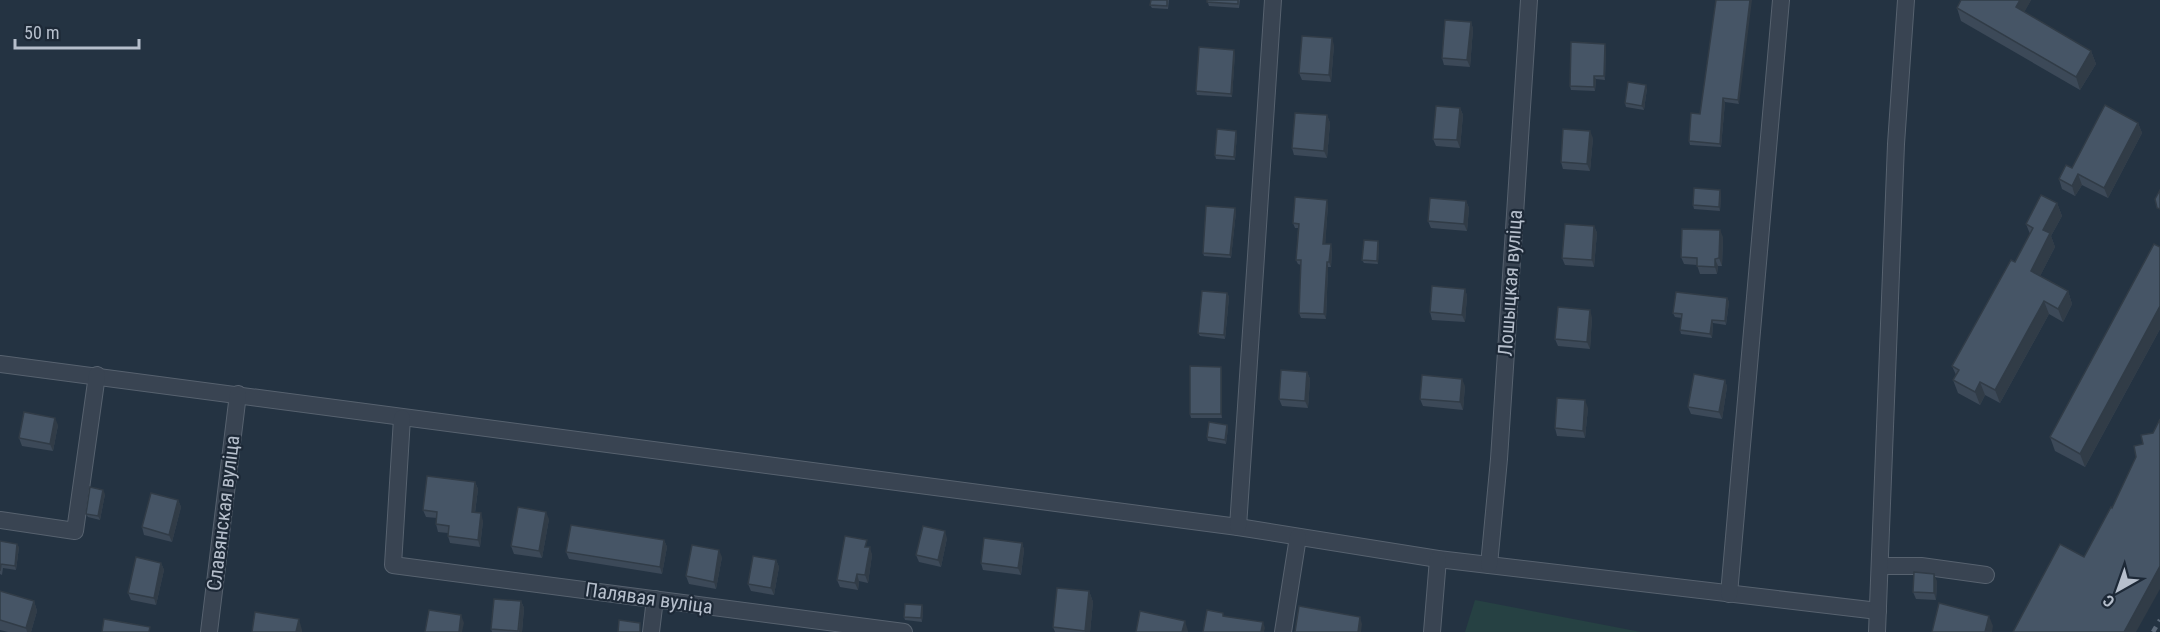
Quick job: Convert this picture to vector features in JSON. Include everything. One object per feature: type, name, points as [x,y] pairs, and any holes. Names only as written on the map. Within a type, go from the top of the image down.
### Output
[{"type":"street","points":[[1238,527],[1273,0]]},
{"type":"street","name":"Лошыцкая вуліца","points":[[1489,565],[1499,459],[1528,0]]},
{"type":"street","points":[[1729,594],[1780,0]]},
{"type":"street","points":[[1877,632],[1896,144],[1906,0]]},
{"type":"street","points":[[0,363],[1238,527],[1438,559],[1878,611]]},
{"type":"street","points":[[0,520],[75,531],[97,375]]},
{"type":"street","name":"Славянская вуліца","points":[[209,632],[238,394]]},
{"type":"street","name":"Палявая вуліца","points":[[402,418],[393,565],[655,599],[805,626],[904,632]]},
{"type":"street","points":[[1283,632],[1298,537]]},
{"type":"street","points":[[1432,632],[1438,559]]},
{"type":"street","points":[[1880,566],[1921,566],[1986,575]]},
{"type":"street","points":[[651,632],[655,599]]},
{"type":"green space","points":[[1475,600],[1641,632],[1465,632]]},
{"type":"building","points":[[1151,0],[1167,0],[1167,6],[1150,5]]},
{"type":"building","points":[[1207,0],[1238,0],[1238,4],[1207,2]]},
{"type":"building","points":[[1716,0],[1750,0],[1738,100],[1723,98],[1720,144],[1689,141],[1691,113],[1700,114]]},
{"type":"building","points":[[1961,0],[2020,0],[2016,7],[2091,51],[2076,77],[1957,8]]},
{"type":"building","points":[[1445,20],[1471,22],[1467,60],[1442,58]]},
{"type":"building","points":[[1302,36],[1332,38],[1329,75],[1299,73]]},
{"type":"building","points":[[1571,42],[1605,44],[1604,76],[1594,76],[1594,87],[1570,86]]},
{"type":"building","points":[[1199,47],[1234,50],[1231,94],[1196,91]]},
{"type":"building","points":[[1628,82],[1646,85],[1642,106],[1625,103]]},
{"type":"building","points":[[2105,105],[2138,123],[2104,188],[2078,174],[2072,186],[2059,179],[2066,165],[2072,168]]},
{"type":"building","points":[[1436,106],[1460,108],[1457,140],[1433,139]]},
{"type":"building","points":[[1295,113],[1327,115],[1324,151],[1292,148]]},
{"type":"building","points":[[1217,129],[1236,131],[1234,157],[1215,155]]},
{"type":"building","points":[[1563,129],[1590,131],[1587,164],[1561,162]]},
{"type":"building","points":[[1694,188],[1720,190],[1719,207],[1693,205]]},
{"type":"building","points":[[2160,190],[2160,209],[2157,208],[2155,199]]},
{"type":"building","points":[[2041,195],[2057,203],[2043,230],[2050,233],[2031,271],[2068,291],[2058,309],[2044,301],[1995,390],[1980,382],[1975,392],[1953,380],[1959,370],[1952,366],[2011,260],[2015,262],[2033,228],[2026,224]]},
{"type":"building","points":[[1295,197],[1327,200],[1323,244],[1331,244],[1329,262],[1327,262],[1324,314],[1299,313],[1301,260],[1296,260],[1299,224],[1293,223]]},
{"type":"building","points":[[1430,198],[1466,201],[1464,224],[1428,221]]},
{"type":"building","points":[[1206,206],[1235,208],[1230,255],[1203,253]]},
{"type":"building","points":[[1565,224],[1594,226],[1592,260],[1562,258]]},
{"type":"building","points":[[1682,229],[1720,230],[1719,258],[1715,259],[1715,267],[1697,266],[1697,258],[1681,257]]},
{"type":"building","points":[[1364,240],[1378,241],[1377,261],[1362,260]]},
{"type":"building","points":[[2154,244],[2160,247],[2160,306],[2080,454],[2050,437]]},
{"type":"building","points":[[1432,286],[1465,289],[1462,315],[1430,312]]},
{"type":"building","points":[[1202,291],[1227,293],[1224,335],[1198,333]]},
{"type":"building","points":[[1676,292],[1727,298],[1725,321],[1712,320],[1710,334],[1680,330],[1682,314],[1673,313]]},
{"type":"building","points":[[1558,307],[1590,310],[1587,342],[1555,339]]},
{"type":"building","points":[[1190,366],[1221,367],[1221,414],[1190,414]]},
{"type":"building","points":[[1281,370],[1307,372],[1305,401],[1279,399]]},
{"type":"building","points":[[1694,374],[1725,380],[1719,412],[1688,407]]},
{"type":"building","points":[[1422,375],[1462,379],[1460,402],[1420,399]]},
{"type":"building","points":[[1557,398],[1585,400],[1583,431],[1555,428]]},
{"type":"building","points":[[24,412],[55,418],[50,444],[19,438]]},
{"type":"building","points":[[2160,419],[2160,566],[2124,632],[2013,632],[2060,544],[2084,557],[2112,508],[2136,457],[2134,446],[2143,444],[2141,435],[2153,433]]},
{"type":"building","points":[[1209,422],[1227,425],[1225,440],[1207,437]]},
{"type":"building","points":[[427,476],[475,482],[472,512],[481,513],[478,540],[448,536],[449,526],[436,524],[437,512],[423,510]]},
{"type":"building","points":[[90,487],[103,490],[98,516],[86,514]]},
{"type":"building","points":[[151,493],[178,500],[169,535],[142,527]]},
{"type":"building","points":[[518,507],[546,512],[539,551],[511,546]]},
{"type":"building","points":[[571,525],[664,540],[660,567],[566,552]]},
{"type":"building","points":[[923,526],[945,531],[938,560],[916,555]]},
{"type":"building","points":[[845,536],[867,540],[865,547],[870,547],[865,575],[857,574],[855,583],[837,580]]},
{"type":"building","points":[[984,538],[1022,543],[1018,568],[981,563]]},
{"type":"building","points":[[0,541],[17,544],[15,566],[1,564],[0,571]]},
{"type":"building","points":[[692,545],[719,550],[714,582],[686,576]]},
{"type":"building","points":[[753,556],[776,560],[771,588],[748,584]]},
{"type":"building","points":[[136,557],[161,563],[154,598],[128,593]]},
{"type":"building","points":[[1914,572],[1934,574],[1934,593],[1913,592]]},
{"type":"building","points":[[1057,588],[1089,591],[1085,631],[1053,627]]},
{"type":"building","points":[[0,591],[34,601],[26,628],[0,620]]},
{"type":"building","points":[[494,599],[521,601],[518,631],[491,629]]},
{"type":"building","points":[[1939,603],[1989,616],[1985,632],[1932,632]]},
{"type":"building","points":[[905,604],[922,605],[921,618],[904,617]]},
{"type":"building","points":[[1299,606],[1360,617],[1358,632],[1295,632]]},
{"type":"building","points":[[429,610],[461,615],[459,632],[425,632]]},
{"type":"building","points":[[1207,610],[1223,613],[1223,616],[1263,622],[1261,632],[1203,632]]},
{"type":"building","points":[[1140,611],[1185,621],[1182,632],[1136,632]]},
{"type":"building","points":[[255,612],[299,619],[296,632],[252,632]]},
{"type":"building","points":[[104,619],[150,627],[149,632],[102,632]]},
{"type":"building","points":[[619,620],[640,623],[640,632],[618,632]]},
{"type":"railway","points":[[2153,632],[2160,620]]}]
